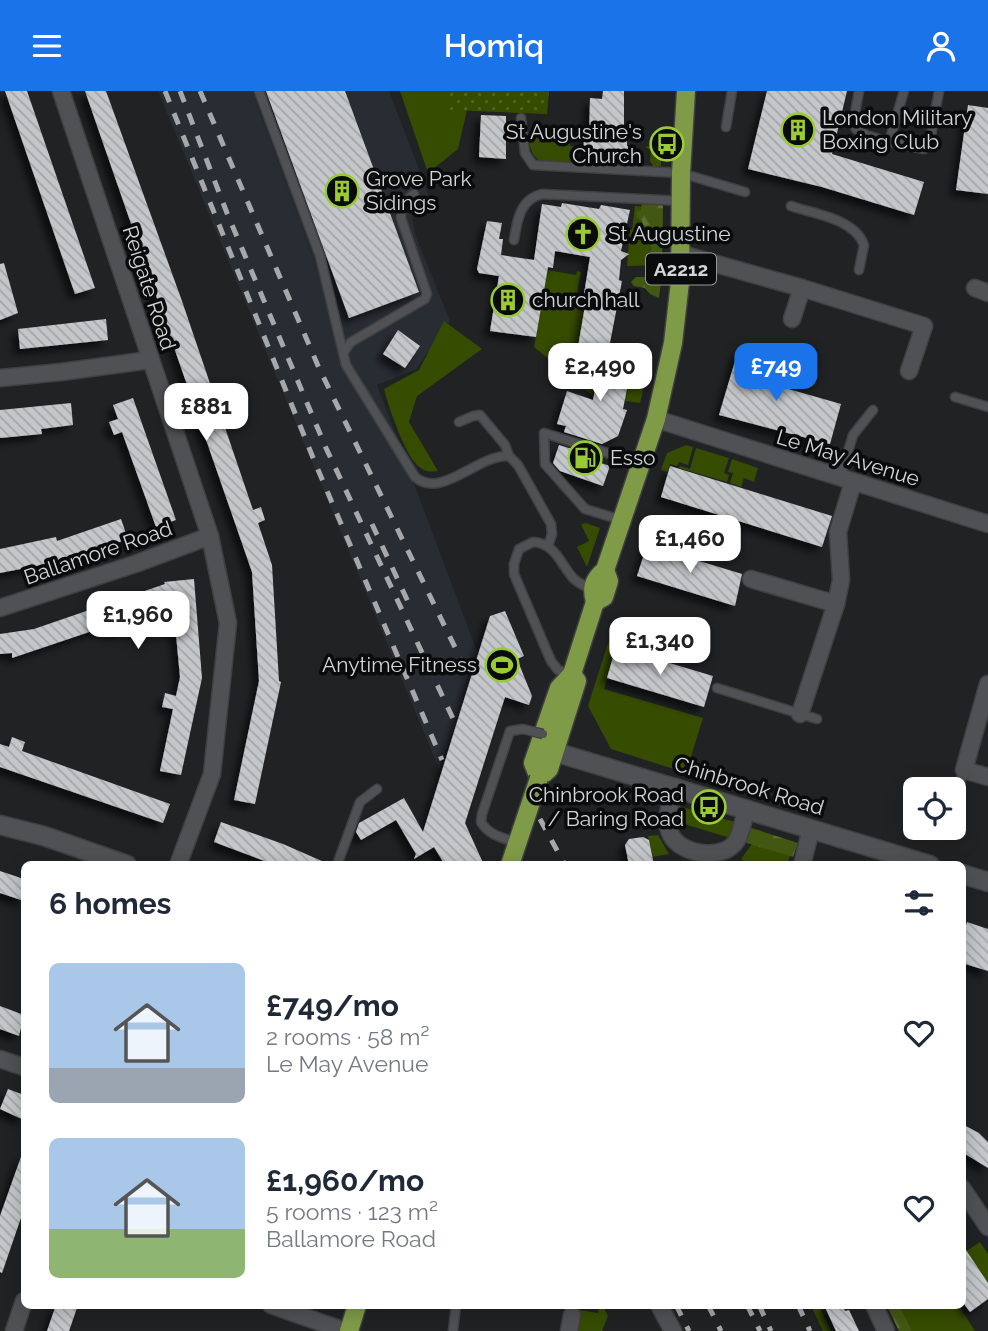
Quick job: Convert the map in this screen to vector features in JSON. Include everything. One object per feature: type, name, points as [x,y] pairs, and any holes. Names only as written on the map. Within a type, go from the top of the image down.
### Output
[{"type":"main road","name":"A2212","points":[[539,778],[533,763],[559,688],[572,674],[593,596],[604,597],[609,581],[605,570],[656,419],[673,343],[681,254],[681,173],[686,91]]},
{"type":"main road","name":"A2212","points":[[511,861],[539,778],[549,769],[555,752],[577,681],[572,674]]},
{"type":"main road","name":"Chinbrook Road","points":[[555,752],[917,861]]},
{"type":"main road","points":[[0,825],[44,836],[116,861]]},
{"type":"main road","points":[[966,875],[988,882]]},
{"type":"main road","points":[[347,1331],[355,1309]]},
{"type":"street","name":"Reigate Road","points":[[61,91],[210,536],[228,622],[212,774],[179,861]]},
{"type":"street","points":[[681,254],[924,326],[909,371]]},
{"type":"street","points":[[792,319],[802,288]]},
{"type":"street","points":[[0,377],[74,371],[150,360]]},
{"type":"street","name":"Le May Avenue","points":[[656,419],[988,524]]},
{"type":"street","points":[[800,714],[836,604],[841,580],[838,532],[846,480]]},
{"type":"street","name":"Ballamore Road","points":[[0,608],[135,564],[210,536]]},
{"type":"street","points":[[751,579],[836,604]]},
{"type":"street","points":[[988,684],[962,778],[988,777]]},
{"type":"street","points":[[676,787],[667,818],[668,827],[676,842],[695,852],[713,853],[737,841],[747,809]]},
{"type":"street","points":[[803,861],[811,829]]},
{"type":"street","points":[[0,1059],[21,1066]]},
{"type":"street","points":[[966,1193],[988,1227]]},
{"type":"street","points":[[14,1331],[21,1309]]},
{"type":"street","points":[[283,1309],[347,1331]]},
{"type":"street","points":[[661,1309],[673,1331]]},
{"type":"street","points":[[876,1309],[886,1331]]},
{"type":"lane","points":[[259,91],[320,256],[346,365],[415,477],[425,484],[440,484],[493,457],[509,456]]},
{"type":"lane","points":[[726,127],[732,91]]},
{"type":"lane","points":[[859,91],[853,124],[856,129],[890,142],[924,149],[931,135],[939,91]]},
{"type":"lane","points":[[890,142],[904,91]]},
{"type":"lane","points":[[521,118],[525,153],[533,165],[681,173],[745,192]]},
{"type":"lane","points":[[344,353],[351,342],[425,299],[427,295],[401,218],[403,206],[414,194]]},
{"type":"lane","points":[[514,240],[520,213],[532,196],[542,194],[681,201]]},
{"type":"lane","points":[[791,206],[834,220],[855,231],[864,245],[859,270]]},
{"type":"lane","points":[[955,397],[988,408]]},
{"type":"lane","points":[[846,480],[853,435],[873,410]]},
{"type":"lane","points":[[459,422],[472,415],[480,415],[505,445],[551,524],[552,534],[548,546]]},
{"type":"lane","points":[[621,520],[585,509],[545,464],[544,433],[639,463]]},
{"type":"lane","points":[[572,674],[558,670],[551,661],[514,574],[513,564],[519,549],[533,542],[548,546],[573,577],[593,596]]},
{"type":"lane","points":[[717,688],[817,719]]},
{"type":"lane","points":[[518,843],[486,830],[481,822],[482,814],[510,731],[523,729],[543,734]]},
{"type":"lane","points":[[338,861],[360,802],[377,789]]},
{"type":"lane","points":[[453,1331],[456,1309]]},
{"type":"shaded area","points":[[158,91],[389,91],[430,198],[417,207],[412,215],[415,234],[450,321],[416,369],[377,385],[481,662],[439,769]]},
{"type":"green space","points":[[400,91],[477,91],[450,110],[467,110],[458,149],[428,173]]},
{"type":"green space","points":[[450,91],[549,91],[547,114],[450,110]]},
{"type":"green space","points":[[529,134],[592,137],[592,138],[587,137],[581,142],[581,138],[570,137],[570,146],[578,147],[577,164],[550,163],[537,159],[530,145]]},
{"type":"green space","points":[[661,143],[661,166],[654,167],[650,161],[651,150],[645,147]]},
{"type":"green space","points":[[642,203],[660,203],[663,206],[662,265],[653,266],[657,261],[649,255],[652,249],[648,239],[651,232],[644,229],[636,212],[641,210]]},
{"type":"green space","points":[[635,206],[662,208],[662,265],[627,266]]},
{"type":"green space","points":[[547,270],[576,275],[577,271],[581,272],[575,304],[589,306],[578,347],[602,353],[593,396],[534,347]]},
{"type":"green space","points":[[662,273],[659,298],[631,282],[636,277]]},
{"type":"green space","points":[[444,321],[482,349],[417,396],[409,422],[438,471],[430,471],[422,469],[410,455],[399,433],[384,389],[419,370]]},
{"type":"green space","points":[[629,378],[645,383],[640,403],[620,400],[626,396]]},
{"type":"green space","points":[[686,445],[693,447],[688,465],[679,462],[677,466],[670,464],[667,472],[661,470],[667,453]]},
{"type":"green space","points":[[696,448],[729,458],[724,473],[729,475],[727,482],[679,468],[690,469]]},
{"type":"green space","points":[[732,459],[758,468],[754,482],[744,478],[741,487],[730,483],[733,473],[728,472]]},
{"type":"green space","points":[[581,524],[600,528],[587,567],[577,547],[589,541]]},
{"type":"green space","points":[[618,640],[604,689],[703,718],[686,773],[611,749],[588,706],[608,643]]},
{"type":"green space","points":[[675,805],[735,822],[730,838],[671,820]]},
{"type":"green space","points":[[745,826],[798,843],[793,857],[740,841]]},
{"type":"green space","points":[[658,835],[669,854],[653,857],[648,836]]},
{"type":"green space","points":[[752,844],[790,856],[788,861],[741,859]]},
{"type":"green space","points":[[980,1242],[988,1254],[988,1287],[966,1254]]},
{"type":"green space","points":[[599,1309],[604,1309],[608,1316],[602,1331],[574,1331],[579,1310],[598,1313]]},
{"type":"green space","points":[[812,1309],[820,1309],[831,1331],[823,1331]]},
{"type":"green space","points":[[888,1309],[901,1309],[912,1331],[899,1331]]},
{"type":"green space","points":[[901,1309],[961,1309],[975,1331],[912,1331]]},
{"type":"building","points":[[5,91],[27,91],[95,288],[75,294]]},
{"type":"building","points":[[85,91],[106,91],[182,301],[253,510],[261,507],[265,520],[258,523],[272,565],[281,682],[255,804],[234,800],[259,681],[252,572]]},
{"type":"building","name":"Grove Park Sidings","points":[[266,91],[345,91],[419,292],[349,318]]},
{"type":"building","points":[[603,91],[624,91],[624,139],[627,139],[627,146],[632,147],[631,164],[583,161],[584,138],[589,138],[590,98],[602,99]]},
{"type":"building","name":"London Military Boxing Club","points":[[767,91],[847,91],[832,154],[924,182],[914,215],[822,187],[748,169]]},
{"type":"building","points":[[968,105],[988,108],[988,194],[956,190]]},
{"type":"building","points":[[481,115],[506,116],[506,159],[479,157]]},
{"type":"building","points":[[562,203],[599,209],[601,205],[630,210],[621,251],[629,254],[621,260],[619,280],[622,281],[608,353],[578,347],[590,257],[555,251],[553,268],[548,267],[536,337],[490,331],[499,276],[479,273],[477,269],[487,221],[502,223],[499,239],[503,239],[501,255],[534,260],[542,204],[561,207]]},
{"type":"building","points":[[4,263],[18,313],[0,320],[0,264]]},
{"type":"building","points":[[106,319],[108,340],[20,349],[18,329]]},
{"type":"building","points":[[398,330],[420,346],[405,368],[383,354]]},
{"type":"building","points":[[738,351],[759,357],[757,363],[776,368],[771,384],[841,404],[830,444],[719,415]]},
{"type":"building","points":[[602,353],[633,359],[623,409],[627,410],[618,436],[602,444],[564,432],[566,426],[557,424],[567,391],[593,400]]},
{"type":"building","points":[[133,398],[176,520],[156,527],[122,432],[114,435],[109,422],[118,419],[113,405]]},
{"type":"building","points":[[71,403],[73,425],[41,429],[42,434],[0,438],[0,410]]},
{"type":"building","points":[[559,445],[585,453],[580,456],[610,466],[603,486],[560,471],[553,463]]},
{"type":"building","points":[[670,466],[832,516],[822,547],[661,497]]},
{"type":"building","points":[[121,519],[128,539],[72,559],[0,573],[0,549],[56,537],[57,541]]},
{"type":"building","points":[[647,545],[742,574],[735,606],[637,576]]},
{"type":"building","points":[[194,579],[202,678],[181,775],[160,771],[173,709],[162,707],[165,693],[176,696],[180,677],[173,603],[123,621],[126,627],[112,631],[110,625],[12,658],[12,653],[0,654],[0,634],[34,629],[165,584],[164,582]]},
{"type":"building","points":[[505,611],[524,656],[517,659],[532,696],[529,705],[505,697],[465,823],[482,861],[443,861],[434,847],[414,859],[416,854],[396,820],[361,840],[356,832],[359,823],[404,798],[423,832],[490,616]]},
{"type":"building","points":[[616,647],[713,676],[704,707],[607,678]]},
{"type":"building","points":[[12,737],[25,742],[22,751],[170,804],[163,823],[0,767],[0,744],[9,747]]},
{"type":"building","points":[[221,822],[322,861],[264,861],[214,842]]},
{"type":"building","points":[[643,837],[649,840],[653,861],[628,861],[625,845],[629,839]]},
{"type":"building","points":[[0,871],[21,878],[21,900],[0,893]]},
{"type":"building","points":[[967,922],[988,929],[988,971],[966,964]]},
{"type":"building","points":[[0,1006],[21,1014],[19,1036],[0,1029]]},
{"type":"building","points":[[8,1089],[21,1094],[21,1119],[0,1109]]},
{"type":"building","points":[[966,1126],[988,1142],[988,1168],[966,1154]]},
{"type":"building","points":[[21,1157],[21,1218],[2,1273],[0,1216]]},
{"type":"building","points":[[966,1250],[988,1283],[988,1299],[970,1312],[966,1306]]},
{"type":"building","points":[[55,1309],[77,1309],[69,1331],[47,1331]]},
{"type":"building","points":[[826,1309],[849,1310],[859,1331],[836,1331]]},
{"type":"railway","points":[[165,91],[316,465],[442,760]]},
{"type":"railway","points":[[180,91],[227,213],[326,448],[456,725]]},
{"type":"railway","points":[[200,91],[319,368],[466,670]]},
{"type":"railway","points":[[372,524],[410,606]]},
{"type":"railway","points":[[540,819],[563,861]]},
{"type":"railway","points":[[678,1309],[689,1331]]},
{"type":"railway","points":[[710,1309],[721,1331]]},
{"type":"railway","points":[[749,1309],[760,1331]]},
{"type":"railway","points":[[761,1309],[771,1331]]},
{"type":"railway","points":[[800,1309],[810,1331]]},
{"type":"place","name":"London Military Boxing Club","points":[[798,130]]},
{"type":"place","name":"St Augustine's Church","points":[[667,144]]},
{"type":"place","name":"Grove Park Sidings","points":[[342,191]]},
{"type":"place","name":"St Augustine","points":[[583,234]]},
{"type":"place","name":"church hall","points":[[508,300]]},
{"type":"place","name":"Esso","points":[[585,458]]},
{"type":"place","name":"Anytime Fitness","points":[[502,665]]},
{"type":"place","name":"Chinbrook Road / Baring Road","points":[[709,807]]}]
